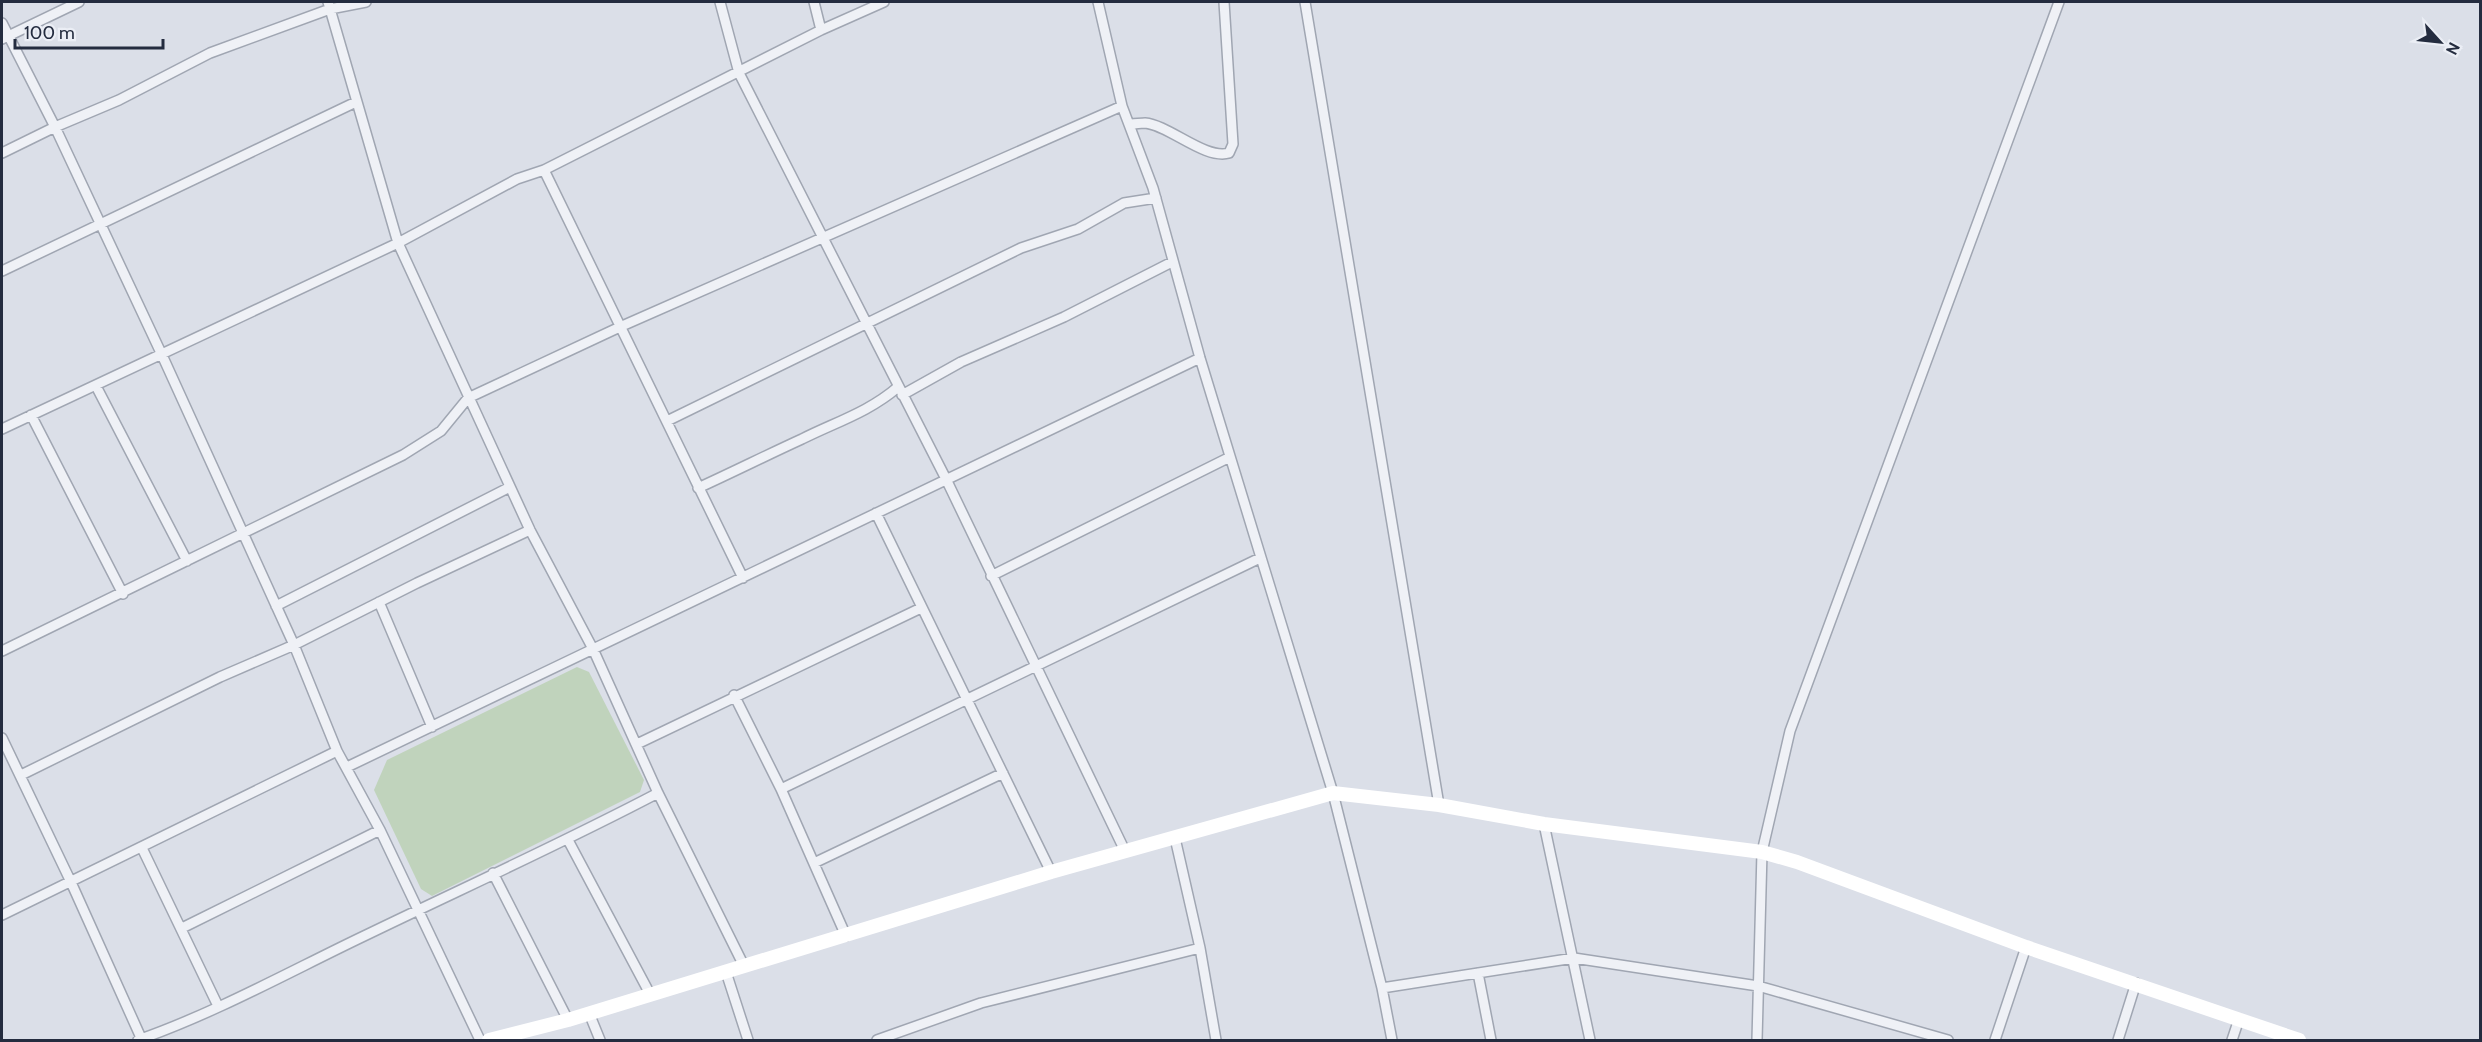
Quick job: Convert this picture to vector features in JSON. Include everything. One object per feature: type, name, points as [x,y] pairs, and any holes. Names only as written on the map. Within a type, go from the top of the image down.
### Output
[{"type":"street","points":[[4,37],[79,2]]},
{"type":"street","points":[[2,153],[55,126],[119,100],[210,53],[329,5],[366,2]]},
{"type":"street","points":[[720,2],[739,73],[946,479],[1125,851]]},
{"type":"street","points":[[814,2],[821,30]]},
{"type":"street","points":[[2,429],[162,355],[287,293],[398,243],[517,179],[544,170],[821,30],[884,2]]},
{"type":"street","points":[[1098,2],[1122,106],[1131,124],[1156,198],[1200,358],[1333,792],[1382,988],[1392,1041]]},
{"type":"street","points":[[1131,124],[1147,123],[1211,151],[1223,155],[1229,153],[1233,144],[1224,2]]},
{"type":"street","points":[[1305,2],[1440,805]]},
{"type":"street","points":[[1757,1041],[1762,852],[1790,731],[2059,2]]},
{"type":"street","points":[[329,5],[398,243],[530,530],[593,649],[658,793],[744,966]]},
{"type":"street","points":[[2,23],[4,37],[55,126],[162,355],[294,645],[337,751],[380,830],[480,1041]]},
{"type":"street","points":[[2,271],[356,102]]},
{"type":"street","points":[[2,651],[123,594],[403,455],[441,431],[468,398],[622,326],[1122,106]]},
{"type":"street","points":[[544,170],[743,578]]},
{"type":"street","points":[[667,421],[1021,248],[1078,229],[1124,203],[1156,198]]},
{"type":"street","points":[[698,489],[805,437],[847,420],[900,391],[961,362],[1064,317],[1172,262]]},
{"type":"street","points":[[347,767],[1200,358]]},
{"type":"street","points":[[96,386],[187,561]]},
{"type":"street","points":[[31,415],[123,594]]},
{"type":"street","points":[[991,576],[1230,457]]},
{"type":"street","points":[[276,606],[510,487]]},
{"type":"street","points":[[876,513],[1051,872]]},
{"type":"street","points":[[21,775],[220,676],[294,645],[530,530]]},
{"type":"street","points":[[781,789],[1260,558]]},
{"type":"street","points":[[379,602],[432,727]]},
{"type":"street","points":[[637,744],[734,695],[921,608]]},
{"type":"street","points":[[734,695],[781,789],[846,936]]},
{"type":"street","points":[[2,738],[70,880],[140,1040],[218,1006],[493,873],[568,840],[658,793]]},
{"type":"street","points":[[2,915],[337,751]]},
{"type":"street","points":[[814,863],[1003,773]]},
{"type":"street","points":[[490,1040],[568,1020],[1051,872],[1333,792],[1440,805],[1544,824],[1762,852],[1797,862],[2026,947],[2299,1041]]},
{"type":"street","points":[[1544,824],[1590,1041]]},
{"type":"street","points":[[182,928],[380,830]]},
{"type":"street","points":[[1174,838],[1200,948],[1216,1041]]},
{"type":"street","points":[[568,840],[650,994]]},
{"type":"street","points":[[142,848],[218,1006]]},
{"type":"street","points":[[493,873],[568,1020]]},
{"type":"street","points":[[1995,1041],[2026,947]]},
{"type":"street","points":[[877,1041],[981,1003],[1200,948]]},
{"type":"street","points":[[1382,988],[1574,958],[1758,986],[1948,1041]]},
{"type":"street","points":[[726,972],[748,1041]]},
{"type":"street","points":[[1478,973],[1491,1041]]},
{"type":"street","points":[[2118,1041],[2136,983]]},
{"type":"street","points":[[589,1013],[600,1041]]},
{"type":"street","points":[[2232,1041],[2239,1019]]},
{"type":"green space","points":[[577,667],[589,672],[644,780],[640,792],[432,896],[421,889],[374,790],[387,760]]}]
